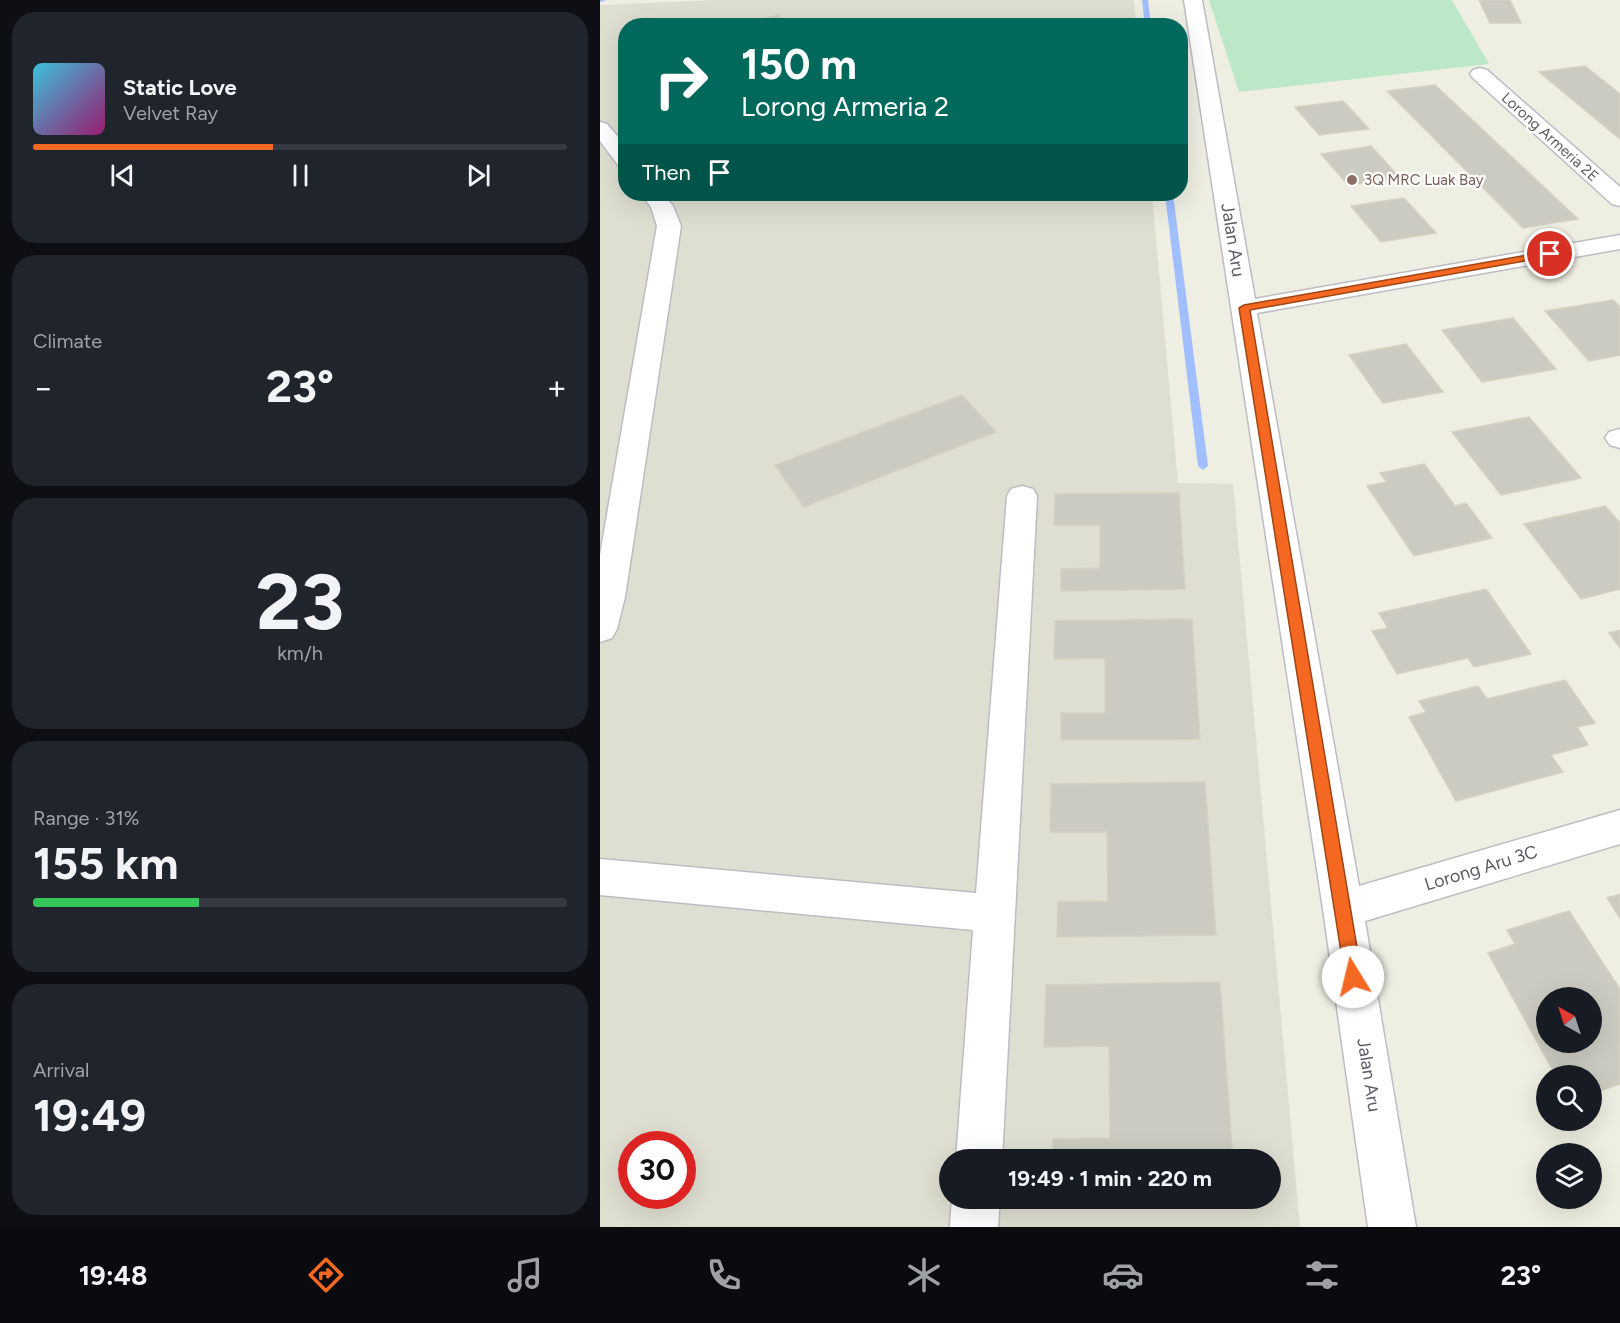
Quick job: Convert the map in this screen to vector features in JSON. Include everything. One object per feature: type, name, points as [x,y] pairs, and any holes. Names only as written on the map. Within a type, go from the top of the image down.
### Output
[{"type":"street","name":"Jalan Aru","points":[[1193,0],[1343,909],[1392,1227]]},
{"type":"street","name":"Lorong Armeria 2E","points":[[1480,74],[1620,199]]},
{"type":"street","points":[[600,128],[618,150]]},
{"type":"street","points":[[600,630],[609,597],[669,226],[658,201]]},
{"type":"street","points":[[1244,308],[1620,242]]},
{"type":"street","points":[[980,1149],[1022,496]]},
{"type":"street","name":"Lorong Aru 3C","points":[[1343,909],[1620,827]]},
{"type":"street","points":[[600,877],[995,913]]},
{"type":"street","points":[[974,1227],[975,1209]]},
{"type":"shaded area","points":[[714,0],[1134,0],[1135,18],[618,18],[618,201],[1153,201],[1178,483],[1233,484],[1300,1227],[600,1227],[600,5]]},
{"type":"green space","points":[[1209,0],[1452,0],[1489,64],[1239,92]]},
{"type":"building","points":[[1479,0],[1510,0],[1521,23],[1490,23]]},
{"type":"building","points":[[778,15],[781,18],[766,18]]},
{"type":"building","points":[[1585,66],[1620,94],[1620,139],[1539,72]]},
{"type":"building","points":[[1435,85],[1578,219],[1523,228],[1387,91]]},
{"type":"building","points":[[1343,101],[1369,129],[1319,135],[1295,107]]},
{"type":"building","points":[[1371,146],[1400,178],[1348,185],[1321,154]]},
{"type":"building","points":[[1404,198],[1436,233],[1381,242],[1351,206]]},
{"type":"building","points":[[1613,300],[1620,307],[1620,355],[1589,361],[1545,311]]},
{"type":"building","points":[[1513,318],[1556,369],[1482,382],[1442,330]]},
{"type":"building","points":[[1406,344],[1443,392],[1383,403],[1349,355]]},
{"type":"building","points":[[962,395],[996,432],[804,507],[775,465]]},
{"type":"building","points":[[1529,417],[1581,478],[1501,495],[1452,432]]},
{"type":"building","points":[[1424,464],[1455,506],[1466,503],[1492,538],[1414,556],[1367,486],[1387,482],[1380,473]]},
{"type":"building","points":[[1179,493],[1185,589],[1061,591],[1061,569],[1100,568],[1100,525],[1054,525],[1055,494]]},
{"type":"building","points":[[1605,506],[1620,523],[1620,589],[1581,599],[1524,524]]},
{"type":"building","points":[[1486,589],[1531,654],[1474,667],[1468,658],[1397,674],[1372,631],[1388,628],[1379,613]]},
{"type":"building","points":[[1192,619],[1200,739],[1061,740],[1061,713],[1105,713],[1105,658],[1054,659],[1055,621]]},
{"type":"building","points":[[1620,630],[1620,648],[1609,633]]},
{"type":"building","points":[[1565,680],[1595,723],[1577,727],[1588,745],[1551,755],[1563,772],[1456,801],[1409,717],[1426,712],[1419,701],[1478,686],[1487,699]]},
{"type":"building","points":[[1205,782],[1216,935],[1057,937],[1058,902],[1108,901],[1107,832],[1050,832],[1051,784]]},
{"type":"building","points":[[1620,894],[1620,918],[1607,898]]},
{"type":"building","points":[[1569,911],[1620,989],[1620,1084],[1602,1090],[1602,1065],[1550,1065],[1543,1053],[1602,1053],[1602,987],[1536,987],[1536,1040],[1488,953],[1515,944],[1507,930]]},
{"type":"building","points":[[1220,982],[1232,1149],[1053,1149],[1053,1139],[1110,1138],[1109,1046],[1044,1047],[1046,985]]},
{"type":"waterway","points":[[1145,0],[1147,18]]},
{"type":"waterway","points":[[1170,201],[1203,466]]},
{"type":"place","name":"3Q MRC Luak Bay","points":[[1352,180]]},
{"type":"route","points":[[1353,977],[1244,308],[1550,254]]}]
